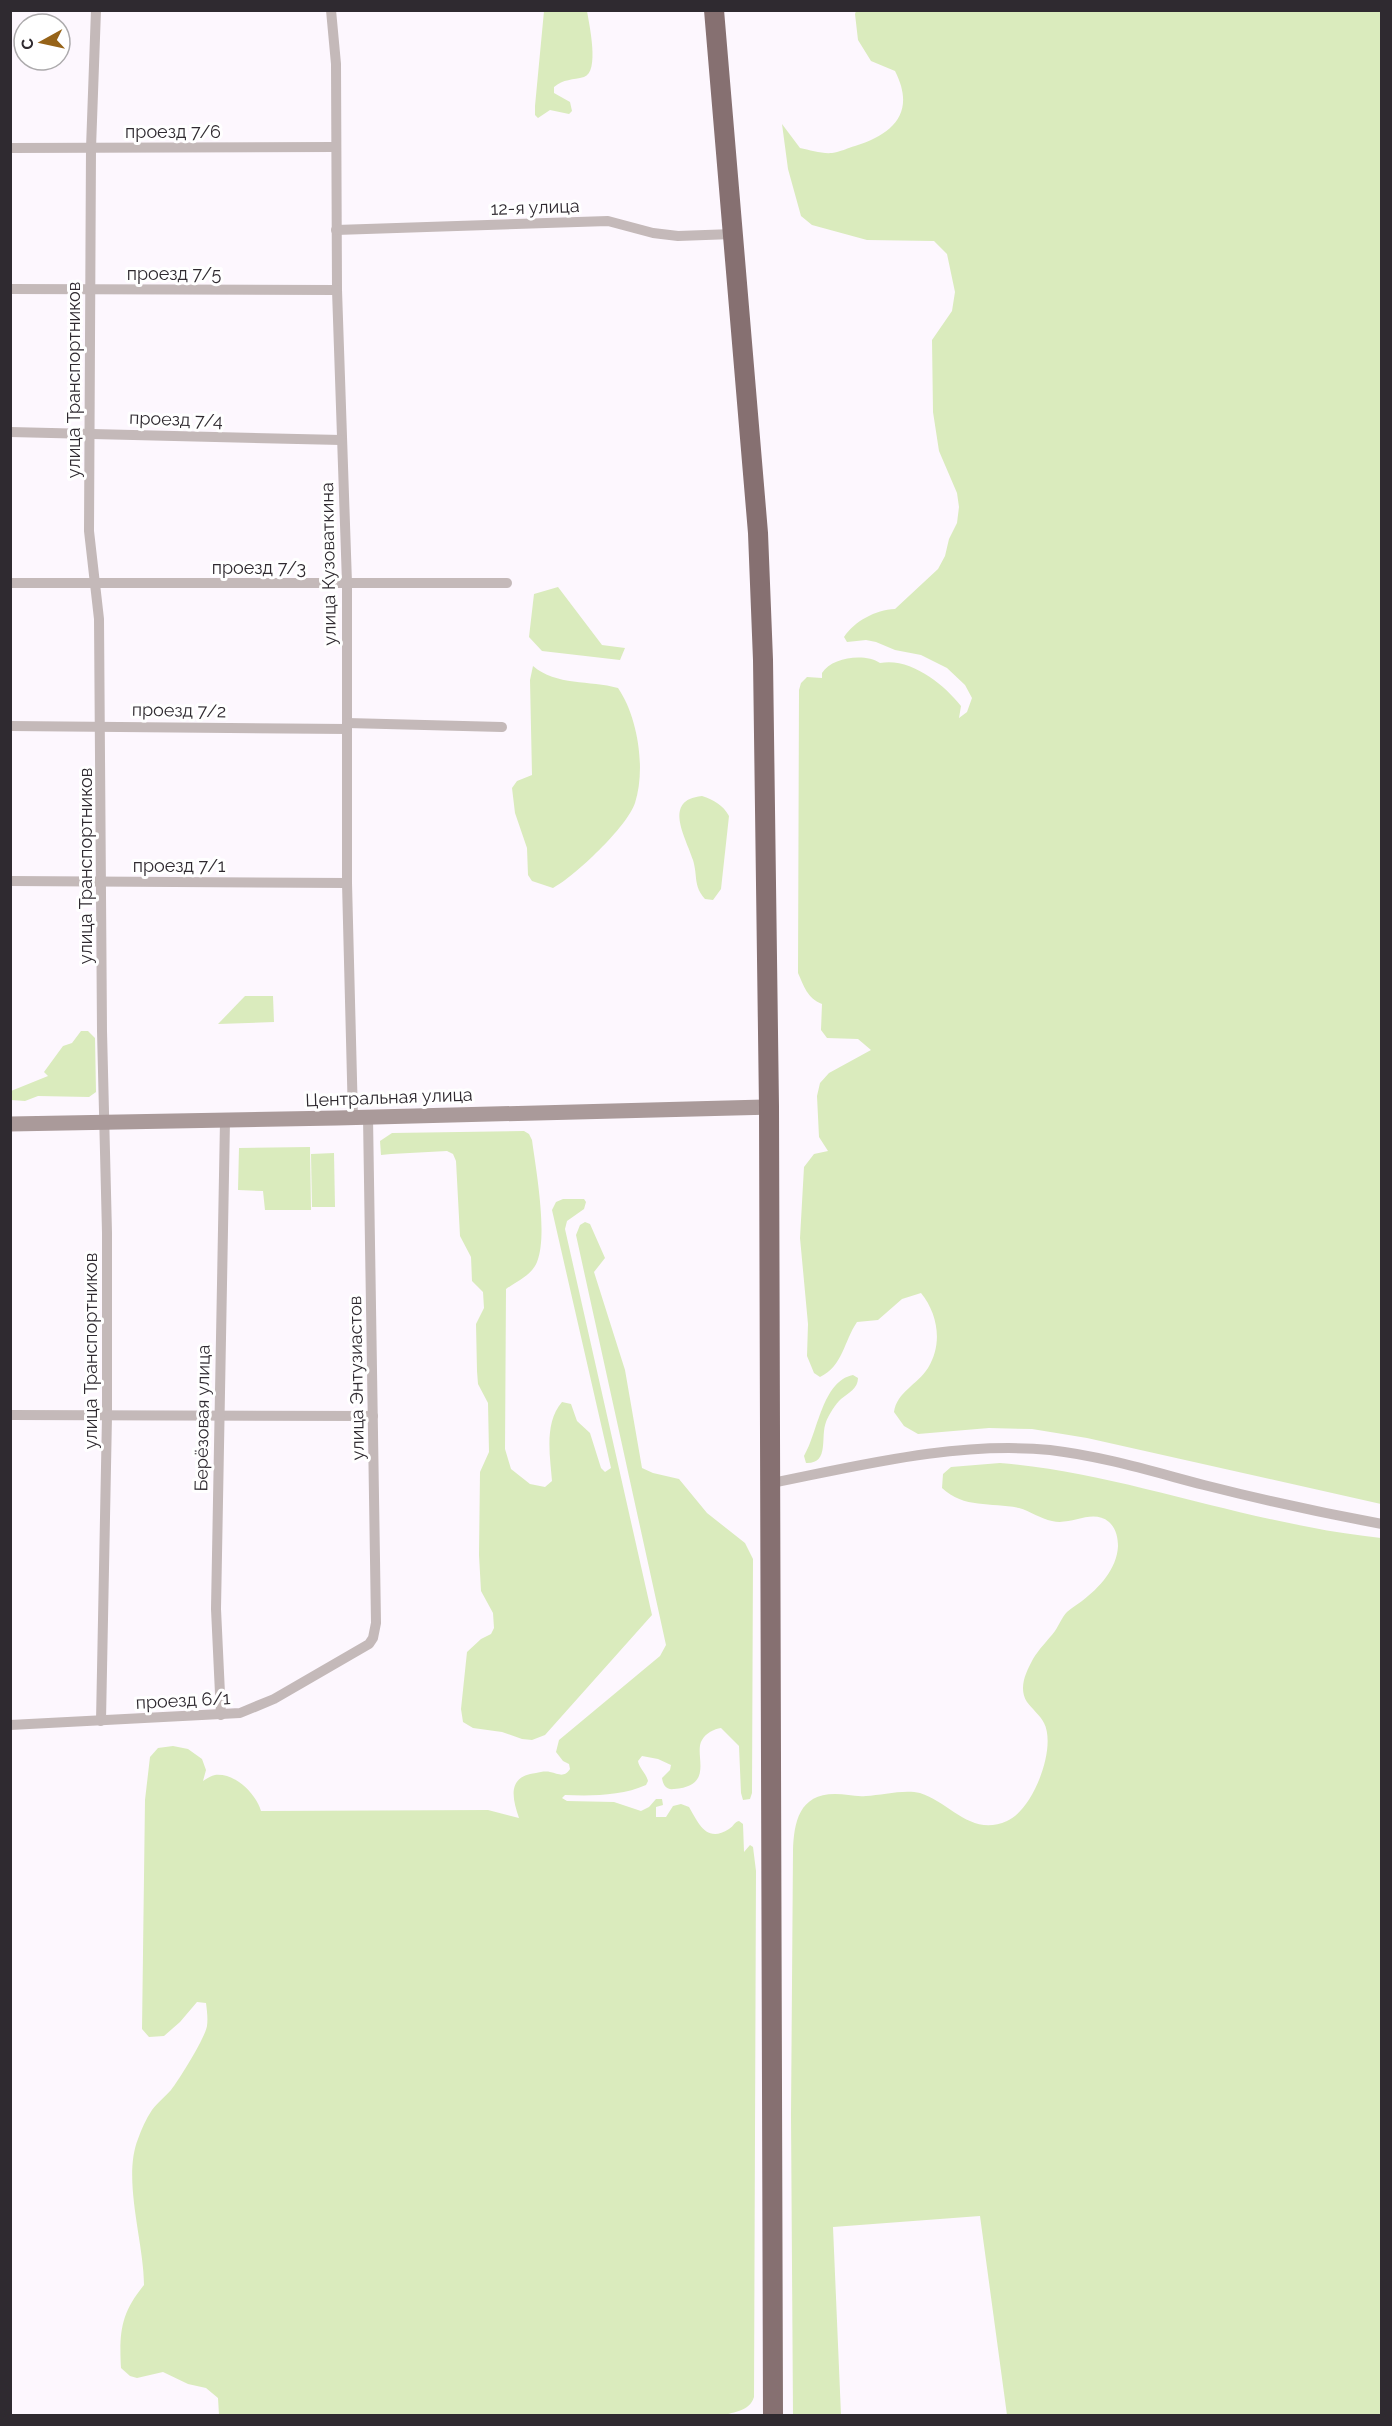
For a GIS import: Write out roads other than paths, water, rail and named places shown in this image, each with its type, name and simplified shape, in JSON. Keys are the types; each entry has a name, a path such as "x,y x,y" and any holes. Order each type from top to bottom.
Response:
{"highway":[{"path":"714,10 761,592 770,1107 773,2415"}],"street":[{"name":"улица Транспортников","path":"96,10 91,148 89,433 90,531 96,583 102,726 101,882 107,1416 101,1721"},
{"name":"улица Кузоваткина","path":"331,10 336,64 337,290 347,583 347,883 361,1118"},
{"name":"проезд 7/6","path":"10,148 335,147"},
{"name":"12-я улица","path":"336,230 608,221 653,233 678,236 733,234"},
{"name":"проезд 7/5","path":"10,289 337,290"},
{"name":"проезд 7/4","path":"10,432 341,440"},
{"name":"проезд 7/3","path":"10,583 507,584"},
{"name":"проезд 7/2","path":"10,726 502,727"},
{"name":"проезд 7/1","path":"10,881 347,883"},
{"name":"Центральная улица","path":"10,1124 361,1118 770,1107"},
{"name":"улица Энтузиастов","path":"361,1118 373,1416 376,1623 373,1638"},
{"name":"Берёзовая улица","path":"221,1715 216,1609 225,1121"},
{"path":"10,1415 373,1416"},
{"path":"772,1484 858,1466 961,1451 1005,1448 1050,1450 1104,1459 1254,1498 1382,1524"},
{"name":"проезд 6/1","path":"10,1725 240,1713 268,1702 369,1644 373,1638"}]}
